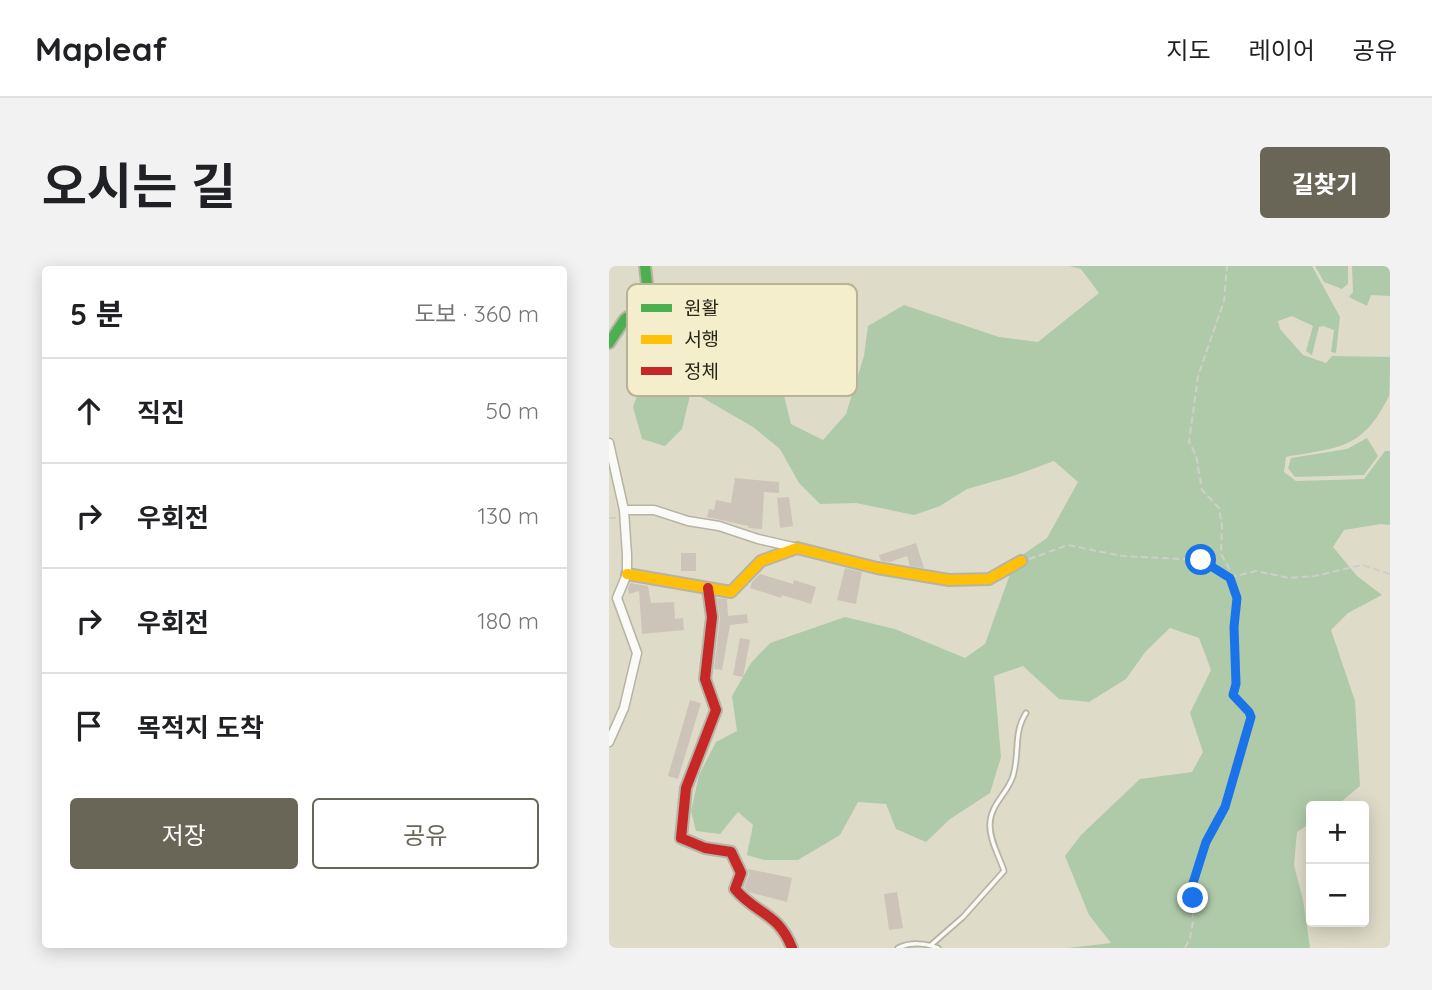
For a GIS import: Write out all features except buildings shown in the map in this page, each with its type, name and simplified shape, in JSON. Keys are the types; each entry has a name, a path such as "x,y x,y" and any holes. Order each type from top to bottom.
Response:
{"street":[{"path":"645,266 647,284"},
{"path":"609,343 613,332 627,318"},
{"path":"609,443 624,510 627,574 617,598 637,653 624,708 609,742"},
{"path":"624,510 654,510 688,522 719,526 877,568 949,580 989,579 1021,561"},
{"path":"627,574 731,592 761,561 797,548"},
{"path":"708,588 712,617 705,679 716,710 686,785 680,813 681,838 705,848 730,852 741,873 735,889 741,899 770,915 785,928 792,948"}],"lane":[{"path":"932,945 963,917 1004,871 989,826 992,811 1012,780 1017,762 1018,725 1026,713"},
{"path":"898,948 906,944 932,945 938,948"}],"path":[{"path":"1185,948 1193,922 1193,883 1206,842 1225,807 1251,717 1233,695 1236,684 1234,611 1237,602 1229,568 1221,554 1219,508 1202,490 1196,454 1189,442 1198,376 1224,301 1227,266"},
{"path":"1021,561 1068,545 1122,556 1201,560 1230,578 1256,571 1289,578 1315,576 1361,565 1390,574"}],"green space":[{"path":"1069,266 1312,266 1340,317 1336,353 1331,352 1334,330 1319,327 1312,355 1306,351 1313,326 1292,316 1278,321 1280,329 1303,355 1326,363 1332,356 1390,357 1389,396 1369,427 1348,443 1335,448 1286,457 1284,472 1296,481 1364,479 1385,451 1390,451 1390,525 1344,530 1333,547 1357,576 1382,595 1348,613 1331,630 1355,701 1360,786 1342,801 1306,801 1306,826 1297,832 1294,865 1303,900 1310,948 1068,948 1111,943 1089,915 1065,856 1081,835 1140,779 1192,772 1203,752 1190,713 1211,670 1199,638 1170,628 1146,651 1126,679 1089,702 1059,699 1023,666 994,676 1001,757 990,793 950,819 926,842 896,829 886,804 858,802 840,835 798,860 764,860 747,855 753,825 738,812 720,834 696,831 691,811 699,775 716,742 737,731 732,696 751,663 770,643 845,617 895,629 965,658 985,644 1015,560 1047,538 1078,482 1054,461 967,489 940,506 914,515 856,503 820,504 799,483 780,449 753,427 700,396 784,396 791,424 823,440 846,414 852,396 857,396 857,379 864,356 868,326 904,305 999,337 1038,342 1099,293 1081,269"},
{"path":"1315,266 1348,266 1348,284 1342,289 1324,282"},
{"path":"1352,266 1390,266 1390,296 1371,295 1367,306 1349,297 1353,292"},
{"path":"637,396 690,396 682,429 665,446 642,439 633,407"},
{"path":"1367,438 1378,456 1364,475 1295,477 1288,468 1291,458 1347,449"}],"traffic: fast":[{"path":"645,266 647,284"},
{"path":"609,343 627,318"}],"traffic: slow":[{"path":"627,574 731,592 761,561 797,548 877,568 949,580 989,579 1021,561"}],"traffic: jam":[{"path":"708,588 712,617 705,679 716,710 686,788 681,838 705,848 731,852 741,873 735,889 774,920 792,948"}],"route":[{"path":"1193,898 1193,883 1206,842 1231,791 1251,717 1233,695 1236,684 1235,592 1230,578 1201,560"}]}
